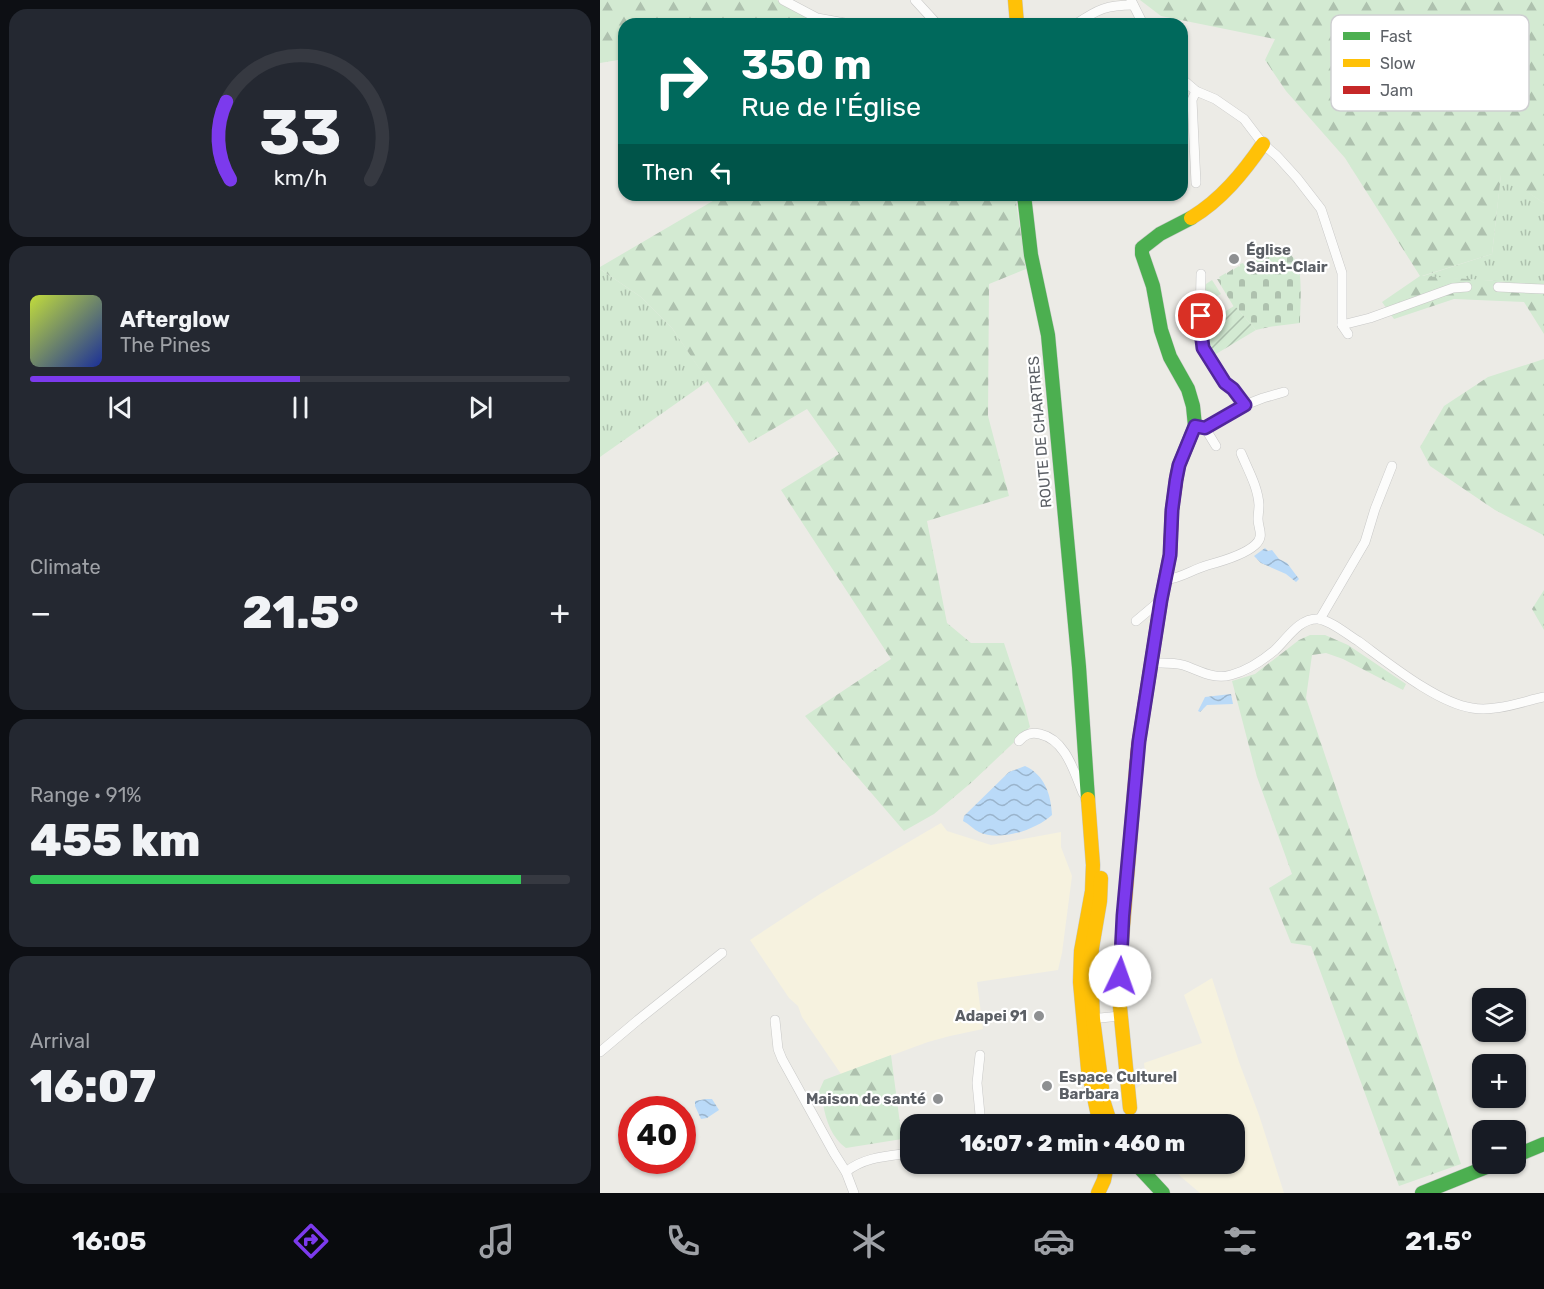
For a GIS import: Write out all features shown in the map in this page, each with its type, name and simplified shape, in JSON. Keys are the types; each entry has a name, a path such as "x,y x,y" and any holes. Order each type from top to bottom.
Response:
{"main road":[{"path":"1015,0 1016,18"},
{"path":"1022,0 1023,18"},
{"path":"1130,1108 1119,997 1139,741 1170,555 1172,510 1179,465 1200,427 1188,389 1170,357 1161,330 1154,286 1142,254 1142,248 1152,239 1208,207 1244,172 1263,144"},
{"name":"ROUTE DE CHARTRES","path":"1025,201 1031,255 1048,335 1091,796 1101,873 1100,901 1092,948 1088,1019 1088,1069 1098,1114"},
{"name":"ROUTE DE CHARTRES","path":"1088,1019 1108,1114"},
{"path":"1526,1151 1544,1144"},
{"path":"1422,1193 1472,1173"},
{"path":"1098,1193 1105,1174"},
{"path":"1145,1174 1163,1193"}],"street":[{"path":"783,0 817,18"},
{"path":"915,0 932,18"},
{"path":"1085,18 1113,5 1132,2 1140,18"},
{"path":"1188,86 1215,99 1244,119 1263,144 1297,178 1321,209 1342,273 1342,325 1348,334"},
{"path":"1196,91 1192,100 1196,183"},
{"path":"1201,274 1200,323 1203,348 1225,383 1233,389 1245,405"},
{"path":"1498,286 1544,289"},
{"path":"1342,325 1370,318 1453,288 1467,287"},
{"path":"1216,446 1200,427 1245,405 1284,392"},
{"path":"1165,579 1177,579 1196,568 1236,556 1256,545 1262,531 1257,522 1259,507 1257,492 1241,453"},
{"path":"1320,619 1365,542 1392,466"},
{"path":"1136,621 1161,600"},
{"path":"1151,663 1181,664 1212,676 1230,676 1262,660 1307,621 1320,619 1426,688 1459,704 1484,709 1544,697"},
{"path":"1018,741 1032,733 1042,734 1059,744 1068,758 1083,793 1091,796"},
{"path":"600,1052 722,953"},
{"path":"1088,1019 1120,1016"},
{"path":"775,1020 778,1049 782,1059 846,1173 854,1193"},
{"path":"980,1055 977,1083 980,1114"},
{"path":"846,1173 851,1168 869,1160 900,1155"}],"shaded area":[{"path":"941,823 947,831 991,845 1061,832 1061,847 1072,876 1058,970 977,982 983,1029 928,1042 841,1074 802,1017 798,1006 789,998 750,940 820,894"},
{"path":"1212,978 1284,1193 1200,1193 1178,1174 1245,1174 1245,1114 1137,1114 1133,1091 1146,1081 1144,1063 1202,1043 1184,995"}],"green space":[{"path":"600,0 777,0 810,18 618,18 618,60 600,63"},
{"path":"1140,0 1544,0 1544,203 1501,175 1492,254 1422,276 1499,281 1544,288 1544,334 1524,302 1454,299 1394,319 1382,302 1420,276 1345,158 1286,91 1265,60 1275,39 1188,21 1188,18 1161,16"},
{"path":"1501,174 1544,203 1544,288 1499,281 1420,277 1492,254"},
{"path":"713,201 1016,201 1026,269 989,284 988,416 1009,496 927,521 947,623 971,643 1004,643 1030,727 972,782 934,814 904,831 805,716 891,659 781,490 839,454 807,409 749,443 672,328 641,297 600,267"},
{"path":"1284,248 1296,261 1299,269 1300,323 1256,330 1234,307 1217,279 1226,273 1227,275 1233,269 1234,271 1240,267 1240,264 1254,262 1271,255 1271,252"},
{"path":"600,269 641,297 672,328 708,381 600,457"},
{"path":"1212,280 1221,294 1205,303 1202,299 1203,286"},
{"path":"1234,306 1256,330 1211,357 1205,340 1205,324"},
{"path":"1544,359 1544,537 1495,510 1430,466 1420,447 1444,406 1488,377"},
{"path":"1544,590 1544,630 1532,609"},
{"path":"1310,635 1325,635 1348,645 1406,684 1403,690 1343,659 1326,653 1312,655 1306,698 1461,1164 1399,1186 1311,946 1291,943 1269,888 1292,874 1257,777 1232,681 1255,674 1299,640"},
{"path":"891,1055 900,1139 846,1148 833,1134 823,1104 816,1098 824,1080"}],"water":[{"path":"1265,548 1268,551 1272,550 1279,559 1287,563 1299,579 1296,582 1286,574 1261,563 1254,556"},
{"path":"1231,694 1233,704 1207,705 1200,712 1198,711 1205,697"},
{"path":"1025,766 1038,775 1046,786 1052,815 1027,830 997,836 979,832 963,821 964,816 1009,772"},
{"path":"712,1099 719,1110 701,1119 696,1108 696,1101"}],"traffic: fast":[{"path":"1025,201 1031,255 1048,335 1079,667 1088,799"},
{"path":"1177,474 1195,426 1193,406 1188,389 1170,357 1161,330 1153,286 1142,248 1160,234 1191,218"},
{"path":"1526,1151 1544,1144"},
{"path":"1422,1193 1472,1173"},
{"path":"1145,1174 1163,1193"}],"traffic: slow":[{"path":"1015,0 1016,18"},
{"path":"1191,218 1231,185 1263,144"},
{"path":"1130,1108 1119,997 1136,770"},
{"path":"1088,799 1093,865 1092,891 1081,951 1080,982 1088,1069 1098,1114"},
{"path":"1101,878 1091,970 1093,1019 1104,1103 1108,1114"},
{"path":"1098,1193 1105,1174"}],"traffic: jam":[{"path":"1136,770 1161,600 1170,555 1172,510 1177,474"}],"place":[{"name":"Église Saint-Clair","path":"1234,259"},
{"name":"Adapei 91","path":"1039,1016"},
{"name":"Espace Culturel Barbara","path":"1047,1086"},
{"name":"Maison de santé","path":"938,1099"}],"route":[{"path":"1120,976 1123,916 1139,741 1170,555 1172,510 1179,465 1195,426 1205,428 1245,405 1216,371 1203,348 1201,316"}]}
